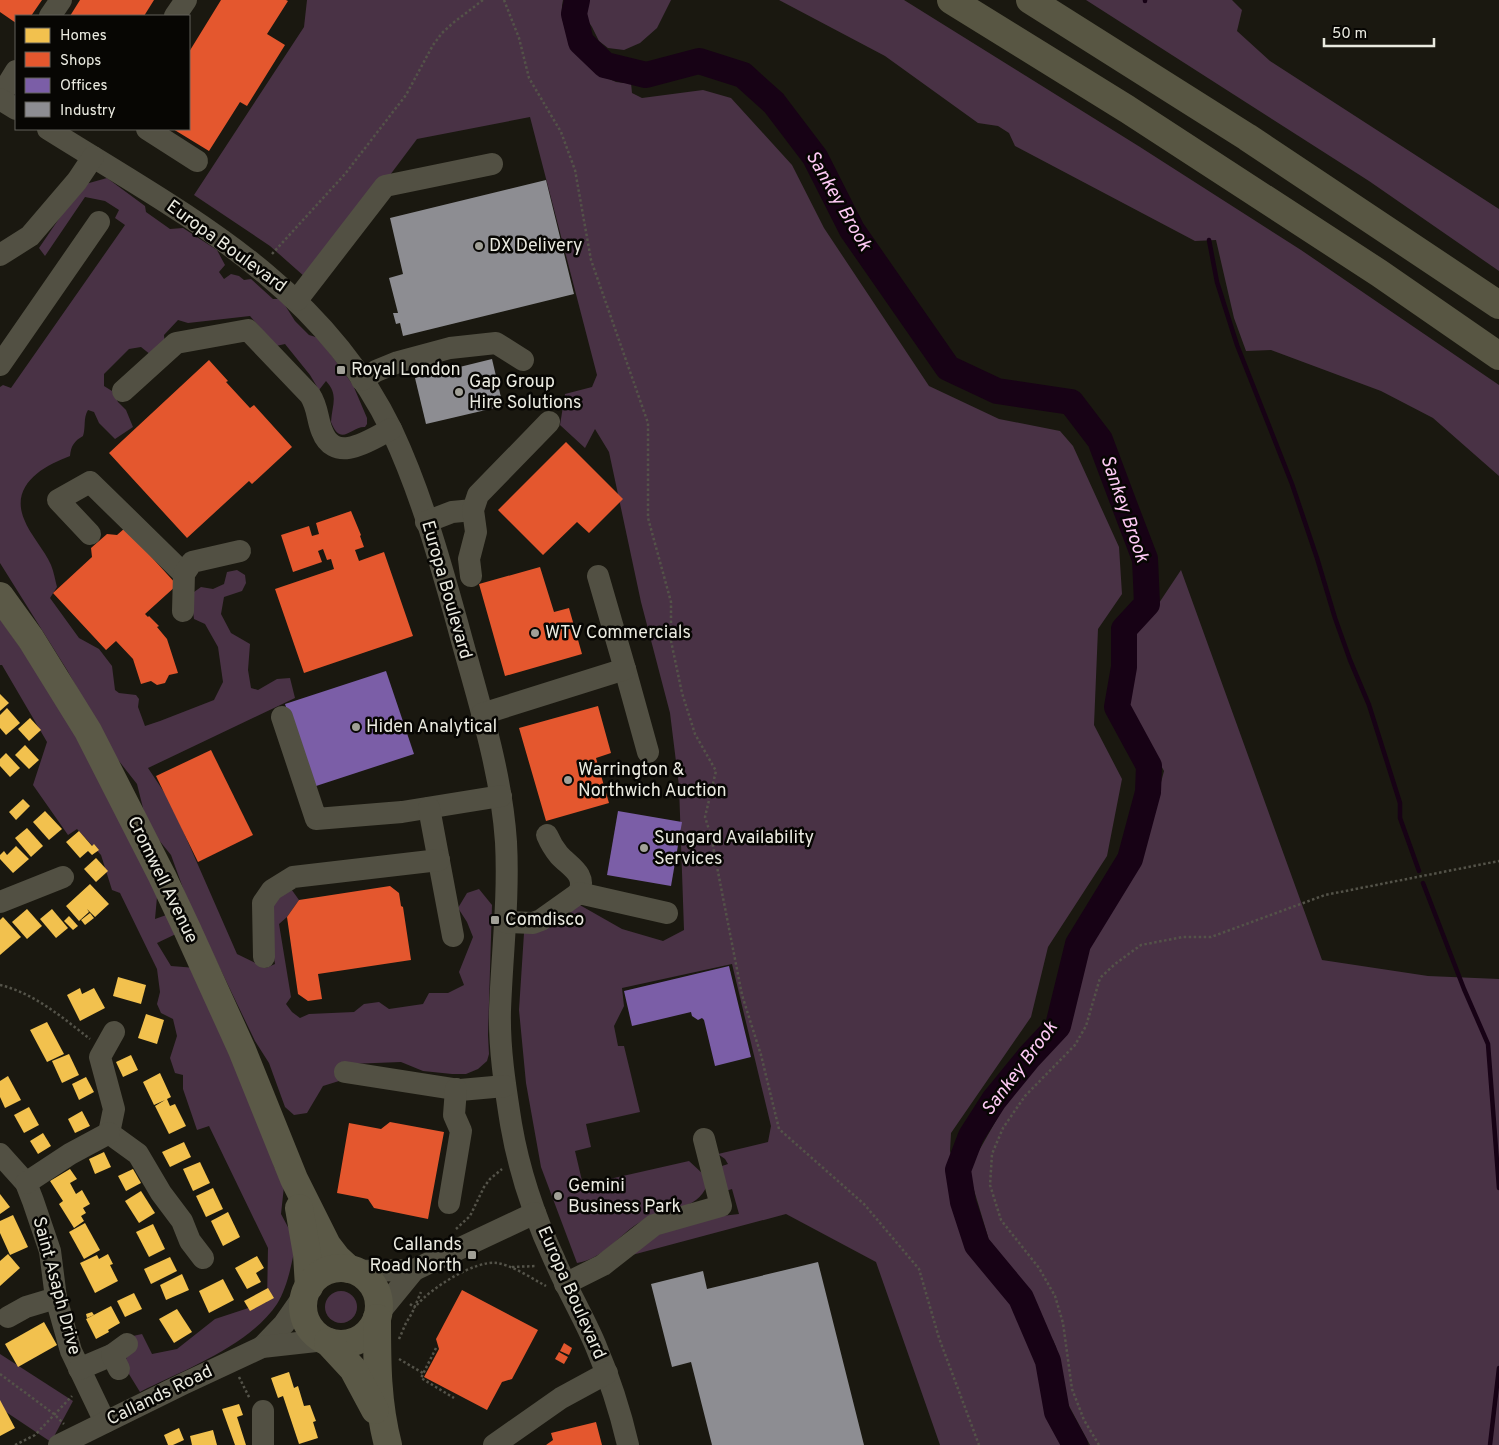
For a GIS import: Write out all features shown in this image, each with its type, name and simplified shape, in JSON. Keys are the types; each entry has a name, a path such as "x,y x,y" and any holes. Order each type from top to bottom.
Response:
{"highway":[{"path":"951,0 1128,109 1379,273 1499,356"},
{"path":"1030,0 1247,137 1499,305"}],"main road":[{"name":"Cromwell Avenue","path":"0,596 32,639 88,731 162,876 242,1050 294,1179 326,1245 351,1270"},
{"name":"Cromwell Avenue","path":"294,1179 307,1254 308,1289"},
{"path":"338,1269 351,1270 363,1276 371,1283 378,1298 377,1387 385,1435 362,1382 353,1369 326,1341 315,1334 308,1325 304,1308 308,1289 316,1278 326,1272 338,1269"},
{"path":"326,1341 340,1344 352,1343 372,1329 378,1316"}],"street":[{"path":"51,15 61,0"},
{"path":"176,15 186,0"},
{"path":"15,73 0,98 15,108"},
{"name":"Europa Boulevard","path":"50,130 232,246 297,300 319,323 362,380 391,429 411,475 452,606 492,751 501,796 506,843 505,922 500,1013 505,1086 519,1161 556,1285 590,1334 607,1373 628,1445"},
{"path":"149,130 197,161"},
{"path":"0,254 30,236 77,180 93,157"},
{"path":"297,300 385,186 492,164"},
{"path":"0,365 99,222"},
{"path":"123,391 176,343 248,330 310,395 314,401 320,425 326,439 338,448 356,446 391,429"},
{"path":"362,380 376,371 398,362 450,348 496,343 523,360"},
{"path":"471,576 469,559 476,532 473,510 474,502 482,489 549,422"},
{"path":"90,534 58,500 90,482 184,574"},
{"path":"426,522 452,512 473,510"},
{"path":"183,611 184,574 192,562 240,551"},
{"path":"598,576 648,752"},
{"path":"482,714 625,669"},
{"path":"282,717 316,819 402,812 501,796"},
{"path":"430,808 453,936"},
{"path":"505,922 533,923 541,920 579,893 582,887 578,872 560,856 552,846 547,835"},
{"path":"264,957 263,903 272,890 293,877 439,860"},
{"path":"0,902 63,876"},
{"path":"579,893 667,914"},
{"path":"26,1183 70,1154 109,1133 114,1109 100,1057 110,1041"},
{"path":"345,1072 456,1089 505,1086"},
{"path":"449,1203 461,1131 454,1116 456,1089"},
{"path":"109,1133 138,1154 161,1193 182,1221 190,1241 203,1258"},
{"path":"556,1285 602,1265 654,1225 722,1206 704,1139"},
{"name":"Saint Asaph Drive","path":"0,1154 26,1183 45,1234 53,1266 56,1298 71,1351 105,1422"},
{"name":"Europa Boulevard","path":"351,1270 414,1270 535,1213"},
{"name":"Europa Boulevard","path":"378,1316 414,1270"},
{"name":"Callands Road","path":"262,1347 284,1324 308,1289"},
{"path":"18,1306 56,1298"},
{"name":"Callands Road","path":"64,1437 105,1422 262,1347 326,1341"},
{"path":"79,1369 120,1356"},
{"name":"Europa Boulevard","path":"494,1445 561,1398 607,1373"},
{"path":"263,1411 263,1445"}],"path":[{"path":"272,254 345,174 406,95 433,45 442,33 482,0"},
{"path":"504,0 519,38 529,78 561,132 575,170 591,260 648,423 648,518 671,602 671,641 682,693 696,734 716,771 704,817 710,836 742,995 760,1055 778,1129 864,1204 919,1269 939,1338 979,1445"},
{"path":"1099,1445 1084,1420 1072,1389 1063,1323 1055,1296 1039,1268 1001,1220 990,1185 992,1154 1003,1128 1025,1096 1075,1045 1086,1026 1100,978 1115,964 1141,945 1183,938 1211,937 1325,895 1499,861"},
{"path":"0,985 17,989 58,1015 110,1041"},
{"path":"455,1229 473,1212 479,1195 490,1179 503,1168 519,1161"},
{"path":"415,1308 428,1294 440,1285 473,1268 489,1263 510,1267 556,1285"},
{"path":"510,1267 538,1266"},
{"path":"436,1348 421,1378 454,1398"},
{"path":"395,1359 423,1373"},
{"path":"0,1374 54,1414 64,1437"},
{"path":"239,1376 253,1406 263,1411"},
{"path":"15,1445 35,1435 72,1395"}],"shaded area":[{"path":"307,0 563,0 564,25 569,37 584,60 605,77 616,82 631,83 632,93 642,98 703,90 731,98 792,165 824,228 929,386 999,419 1060,431 1073,446 1119,547 1122,594 1098,629 1094,725 1122,779 1107,856 1048,947 1031,1017 951,1133 950,1151 960,1202 989,1265 1014,1306 1038,1307 1032,1293 989,1240 968,1170 1010,1096 1066,1031 1089,943 1140,862 1164,771 1129,705 1136,630 1157,606 1181,570 1322,960 1428,976 1499,979 1499,1445 1090,1445 1068,1404 1053,1340 1038,1355 1041,1371 1056,1371 1065,1409 1088,1445 940,1445 876,1262 786,1214 632,1255 659,1233 696,1219 739,1214 732,1189 722,1192 719,1167 728,1164 718,1154 768,1142 771,1126 732,964 622,988 624,1006 614,1026 618,1046 624,1046 640,1112 586,1124 591,1147 575,1151 583,1185 689,1161 702,1173 707,1185 702,1194 688,1205 642,1221 595,1257 577,1263 541,1167 526,1083 519,1010 524,933 578,904 622,929 663,941 684,930 679,786 670,713 641,602 609,452 595,429 585,448 560,425 565,394 592,387 597,375 530,117 417,139 381,187 305,277 270,246 194,195 304,27"},
{"path":"584,0 671,0 657,28 640,43 624,50 608,48 599,41 581,10"},
{"path":"779,0 904,0 1301,250 1499,385 1499,476 1433,418 1381,391 1271,350 1246,351 1234,318 1216,240 1195,241 1015,146 1009,133 998,126 978,123 885,56"},
{"path":"1086,0 1232,0 1242,10 1237,31 1270,61 1499,209 1499,271 1369,181"},
{"path":"107,178 145,206 146,212 170,229 183,228 217,250 225,265 219,272 224,279 231,274 239,276 244,280 251,279 273,299 281,299 295,321 309,335 319,338 353,385 367,418 367,424 365,427 347,434 339,434 331,422 334,396 330,386 326,381 319,390 310,375 285,344 276,346 250,316 188,323 178,320 164,335 165,346 151,355 141,347 129,349 104,374 104,386 112,391 118,402 126,410 133,427 115,439 99,423 94,412 88,410 83,436 74,444 70,456 40,471 25,487 21,496 24,519 45,553 54,573 57,587 50,598 79,638 99,649 112,666 115,690 119,693 136,695 139,699 138,707 145,726 214,700 223,682 218,647 205,624 194,619 192,605 194,592 201,587 213,589 224,584 227,572 237,570 245,575 246,583 242,591 224,597 221,614 231,633 250,644 248,670 251,688 258,690 277,679 290,678 295,698 148,768 170,801 237,954 266,968 275,964 269,926 271,907 289,886 299,900 287,917 279,924 291,997 286,1004 300,1018 309,1014 354,1012 364,1004 379,1002 389,1009 423,1004 429,993 448,993 464,985 459,972 473,937 467,922 458,908 467,893 479,889 492,905 489,1054 487,1061 478,1069 466,1074 423,1071 401,1062 349,1064 339,1081 323,1086 307,1113 294,1115 285,1107 269,1063 255,1041 188,902 171,855 158,839 144,812 137,784 115,756 67,670 0,563 0,387 3,385 11,388 125,225 115,218 119,210 105,201 85,197 45,256 39,248 82,185"},
{"path":"0,619 57,699 158,886 155,919 172,913 178,933 157,943 171,966 196,968 272,1139 274,1167 285,1177 281,1214 296,1242 287,1282 277,1304 265,1319 233,1344 195,1366 140,1392 124,1366 133,1336 142,1334 152,1354 177,1349 215,1319 267,1302 268,1248 209,1126 197,1130 183,1089 183,1075 175,1073 170,1058 177,1036 173,1019 161,1013 157,1004 160,992 157,969 120,893 112,890 101,855 77,829 68,835 33,785 47,742 2,665 0,665"},
{"path":"341,1291 347,1292 352,1296 356,1301 356,1313 352,1318 347,1322 341,1323 335,1322 330,1318 326,1313 325,1307 326,1301 330,1296 335,1292"},
{"path":"0,1354 73,1401 51,1442 0,1408"}],"building: Homes":[{"path":"0,694 9,703 0,711"},
{"path":"7,708 20,723 6,735 0,728 0,715"},
{"path":"30,718 41,730 29,741 18,729"},
{"path":"25,745 39,760 29,769 15,755"},
{"path":"6,753 20,768 10,777 0,766 0,759"},
{"path":"23,799 30,806 16,820 9,812"},
{"path":"45,811 62,829 49,840 33,822"},
{"path":"27,828 43,846 31,857 15,838"},
{"path":"79,831 92,846 94,844 99,850 92,855 88,851 80,858 66,842"},
{"path":"16,846 29,859 13,873 0,859 0,855 4,851 7,855"},
{"path":"96,858 108,871 96,882 84,869"},
{"path":"90,884 109,904 95,917 87,909 89,912 79,921 66,906"},
{"path":"27,909 42,926 27,939 12,922"},
{"path":"52,909 68,928 56,938 40,919"},
{"path":"90,913 94,918 85,925 81,920"},
{"path":"69,916 78,926 73,930 64,921"},
{"path":"3,917 21,937 0,955 0,920"},
{"path":"118,977 146,985 141,1004 113,996"},
{"path":"80,988 82,994 94,988 105,1008 80,1021 67,995"},
{"path":"146,1014 164,1020 157,1044 138,1038"},
{"path":"47,1022 64,1054 47,1062 30,1030"},
{"path":"69,1054 79,1075 62,1083 52,1061"},
{"path":"131,1055 138,1070 123,1077 116,1062"},
{"path":"160,1073 171,1097 167,1099 170,1106 175,1104 186,1126 169,1134 155,1106 165,1100 154,1105 143,1082"},
{"path":"8,1076 21,1100 5,1108 0,1097 0,1081"},
{"path":"86,1077 94,1092 79,1100 72,1084"},
{"path":"29,1107 39,1125 24,1133 14,1115"},
{"path":"82,1111 90,1126 75,1133 68,1119"},
{"path":"43,1133 51,1146 38,1154 30,1141"},
{"path":"184,1142 191,1157 170,1167 162,1152"},
{"path":"104,1152 111,1167 95,1174 89,1159"},
{"path":"200,1162 210,1183 193,1191 183,1169"},
{"path":"70,1169 77,1179 70,1183 76,1194 82,1190 90,1204 83,1208 86,1213 81,1216 84,1221 74,1228 59,1204 63,1201 50,1181"},
{"path":"133,1169 141,1183 126,1191 118,1176"},
{"path":"213,1188 223,1209 206,1217 196,1196"},
{"path":"141,1191 155,1213 139,1223 125,1201"},
{"path":"0,1194 10,1207 0,1214"},
{"path":"228,1212 240,1237 223,1246 211,1221"},
{"path":"13,1215 28,1247 10,1255 0,1233 0,1221"},
{"path":"85,1223 100,1250 84,1259 69,1232"},
{"path":"153,1224 165,1249 149,1257 136,1232"},
{"path":"8,1254 20,1268 0,1286 0,1261"},
{"path":"108,1254 113,1264 110,1265 118,1281 95,1293 80,1263 97,1255 99,1259"},
{"path":"257,1256 264,1268 256,1273 261,1282 247,1289 235,1268"},
{"path":"170,1257 177,1271 151,1284 144,1269"},
{"path":"182,1274 189,1290 166,1300 160,1285"},
{"path":"223,1279 234,1300 209,1313 199,1291"},
{"path":"268,1288 274,1298 250,1311 244,1301"},
{"path":"134,1293 142,1309 125,1317 117,1301"},
{"path":"111,1306 120,1323 96,1339 86,1319"},
{"path":"177,1309 192,1332 174,1343 159,1319"},
{"path":"92,1312 94,1315 87,1318 86,1314"},
{"path":"44,1322 57,1345 18,1367 5,1344"},
{"path":"289,1372 294,1388 298,1386 304,1406 310,1405 316,1421 313,1422 318,1438 299,1444 283,1396 278,1398 271,1378"},
{"path":"0,1400 15,1428 0,1436"},
{"path":"239,1404 243,1415 237,1417 246,1445 235,1445 222,1409"},
{"path":"179,1428 184,1440 168,1445 164,1435"},
{"path":"213,1430 217,1445 192,1445 190,1436"}],"building: Shops":[{"path":"0,0 42,0 32,15 15,15 15,22 0,12"},
{"path":"80,0 154,0 145,15 71,15"},
{"path":"221,0 288,1 267,34 285,45 247,106 240,102 209,151 175,130 190,130 190,50"},
{"path":"209,360 250,408 254,405 292,447 252,484 249,481 187,538 109,453"},
{"path":"566,442 623,499 589,533 577,522 543,555 498,510"},
{"path":"351,511 364,547 355,550 359,561 384,552 413,636 304,673 275,589 334,569 331,559 327,560 323,549 318,551 322,562 293,572 281,535 309,526 312,536 319,534 316,523"},
{"path":"125,528 177,585 145,614 159,626 157,627 167,639 178,673 169,675 165,683 157,685 151,681 141,684 133,659 116,641 106,650 53,593 92,557 91,548 107,534 117,535"},
{"name":"WTV Commercials","path":"540,567 554,612 569,608 582,654 505,676 479,584"},
{"name":"Warrington & Northwich Auction","path":"598,706 611,753 596,758 609,803 546,821 519,728"},
{"path":"211,750 253,835 198,862 156,776"},
{"path":"390,886 399,893 401,906 403,907 411,960 318,974 322,999 308,1001 298,994 287,917 299,900"},
{"path":"390,1122 444,1132 428,1219 374,1208 368,1199 337,1193 349,1123 381,1129"},
{"path":"462,1290 538,1330 512,1379 502,1382 487,1410 424,1377 439,1349 436,1339"},
{"path":"564,1343 572,1348 569,1355 560,1351"},
{"path":"559,1352 568,1357 564,1364 555,1359"},
{"path":"596,1422 602,1445 546,1445 553,1440 551,1433"}],"building: Offices":[{"path":"386,671 414,754 313,787 285,704"},
{"name":"Sungard Availability Services","path":"618,811 682,822 671,886 607,875"},
{"path":"729,966 751,1057 715,1066 704,1020 702,1018 698,1020 692,1016 691,1012 632,1026 624,991"}],"building: Industry":[{"name":"DX Delivery","path":"546,180 574,294 403,336 400,323 396,324 393,313 398,313 389,278 403,274 390,218"},
{"name":"Gap Group Hire Solutions","path":"492,359 503,406 426,424 415,378"},
{"path":"818,1262 864,1445 712,1445 691,1362 672,1367 651,1284 703,1271 707,1289"}],"waterway":[{"name":"Sankey Brook","path":"577,0 574,14 581,42 605,65 646,75 699,61 743,75 774,103 815,157 852,230 948,368 997,391 1071,402 1100,440 1145,559 1147,604 1124,629 1124,667 1117,707 1149,766 1148,792 1130,859 1078,944 1058,1026 1029,1057 994,1100 971,1136 958,1170 963,1202 977,1245 1021,1298 1048,1361 1057,1412 1075,1445"},
{"path":"1209,240 1217,282 1237,345 1292,484 1335,618 1369,705 1400,803 1400,818 1419,871"},
{"path":"1423,883 1464,989 1488,1044 1499,1188"},
{"path":"1490,1445 1499,1368"}],"place":[{"name":"DX Delivery","path":"479,246"},
{"name":"Royal London","path":"341,370"},
{"name":"Gap Group Hire Solutions","path":"459,392"},
{"name":"WTV Commercials","path":"535,633"},
{"name":"Hiden Analytical","path":"356,727"},
{"name":"Warrington & Northwich Auction","path":"568,780"},
{"name":"Sungard Availability Services","path":"644,848"},
{"name":"Comdisco","path":"495,920"},
{"name":"Gemini Business Park","path":"558,1196"},
{"name":"Callands Road North","path":"472,1255"}]}
